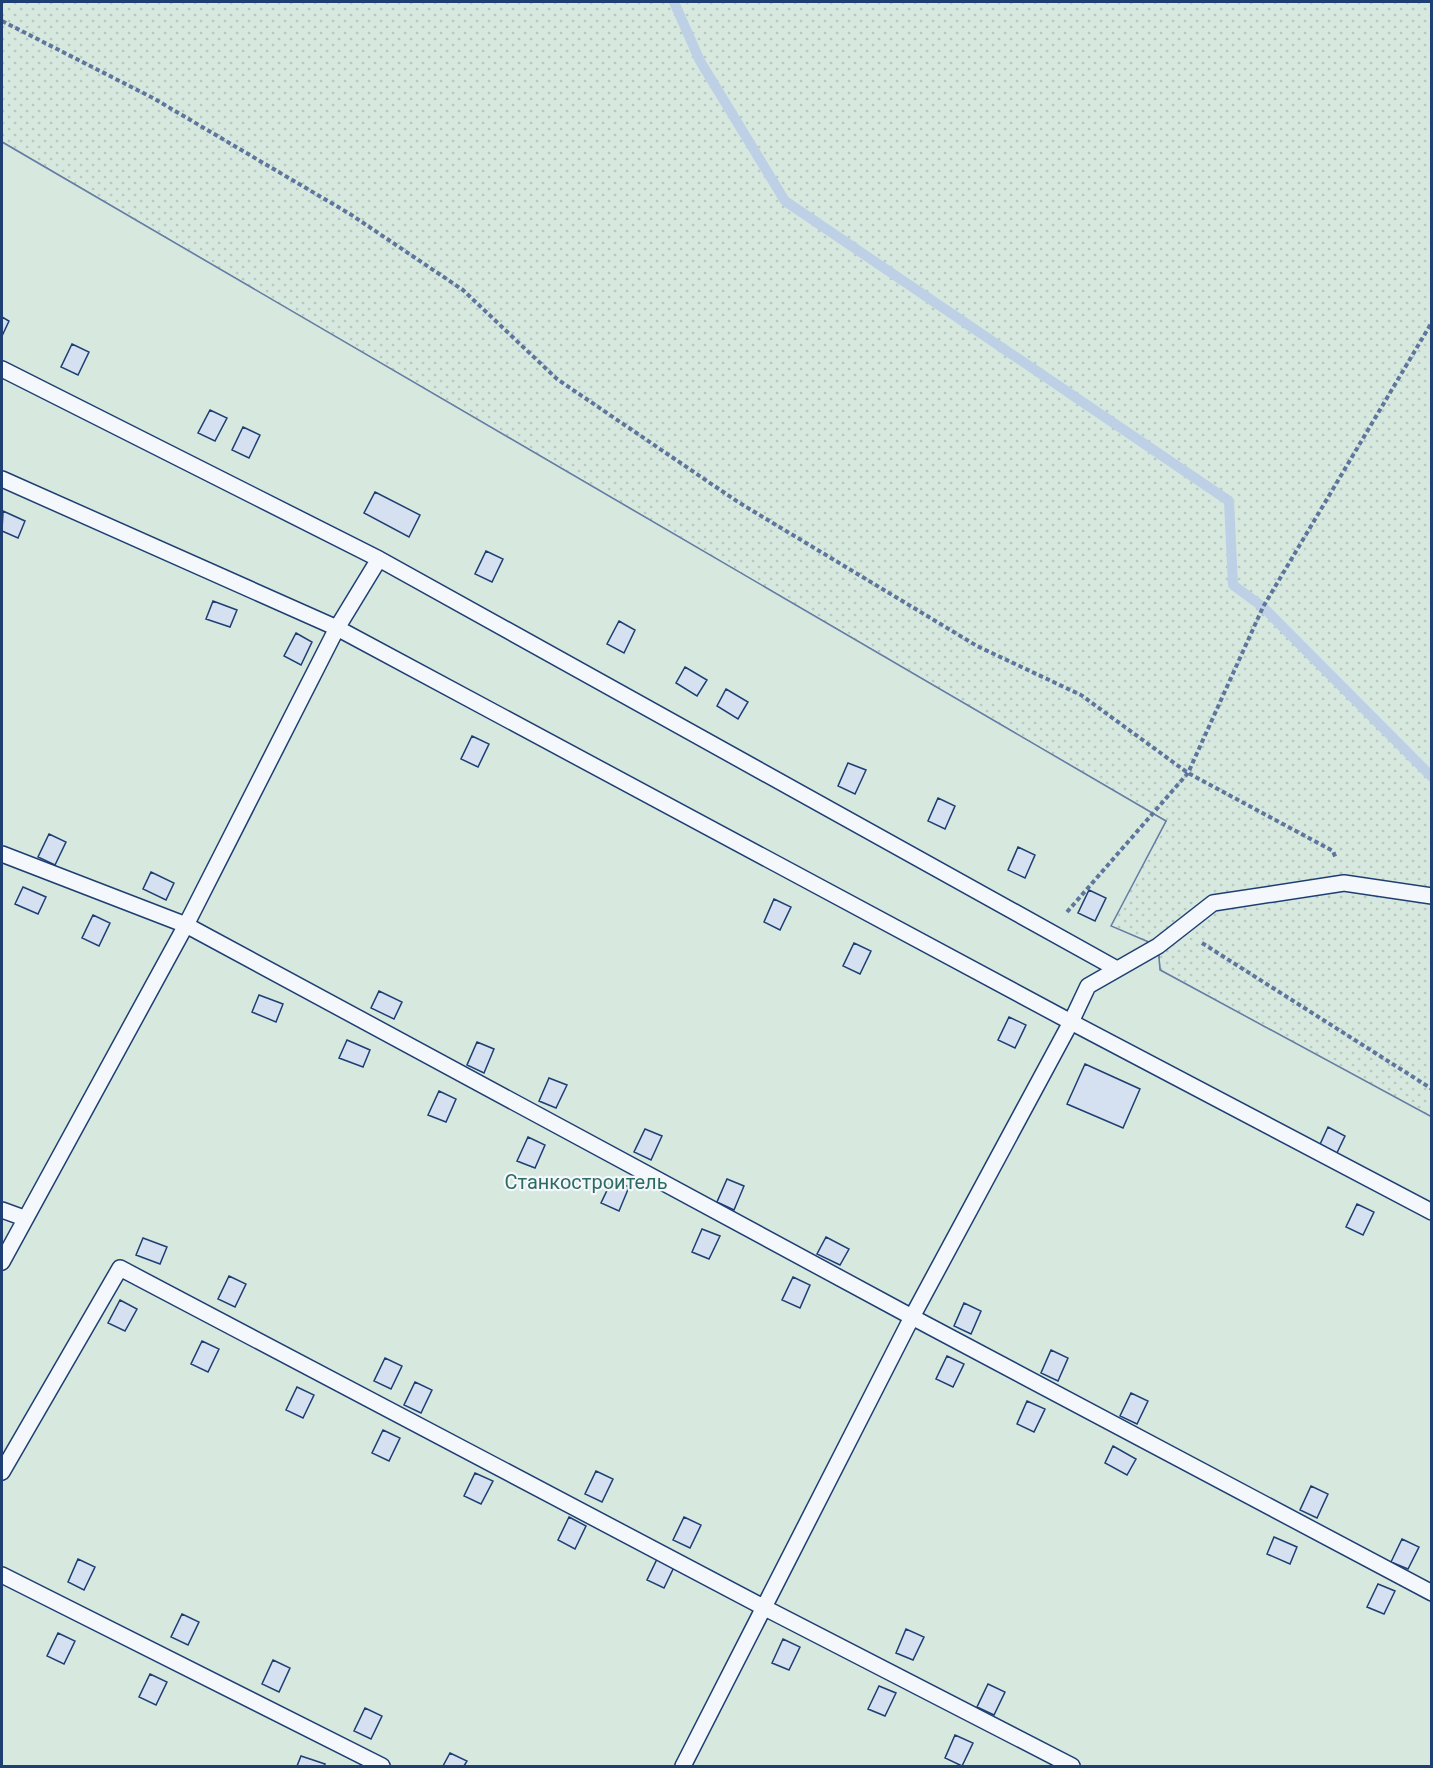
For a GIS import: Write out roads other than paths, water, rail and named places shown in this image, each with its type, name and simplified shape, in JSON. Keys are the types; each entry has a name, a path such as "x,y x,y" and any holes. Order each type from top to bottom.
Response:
{"lane":[{"path":"2,369 379,559 1117,969"},
{"path":"2,479 337,628 1071,1022 1431,1212"},
{"path":"2,1262 186,925 337,628 379,559"},
{"path":"2,854 186,925 912,1317 1431,1593"},
{"path":"684,1767 912,1317 1071,1022 1088,986 1158,946 1213,903 1344,883 1431,896"},
{"path":"2,1210 24,1218"},
{"path":"2,1472 120,1268 1072,1767"},
{"path":"2,1575 382,1767"}],"waterway":[{"path":"674,2 700,61 785,201 1229,501 1233,585 1263,607 1432,777"}],"park label":[{"name":"Станкостроитель","path":"586,1182"}]}
